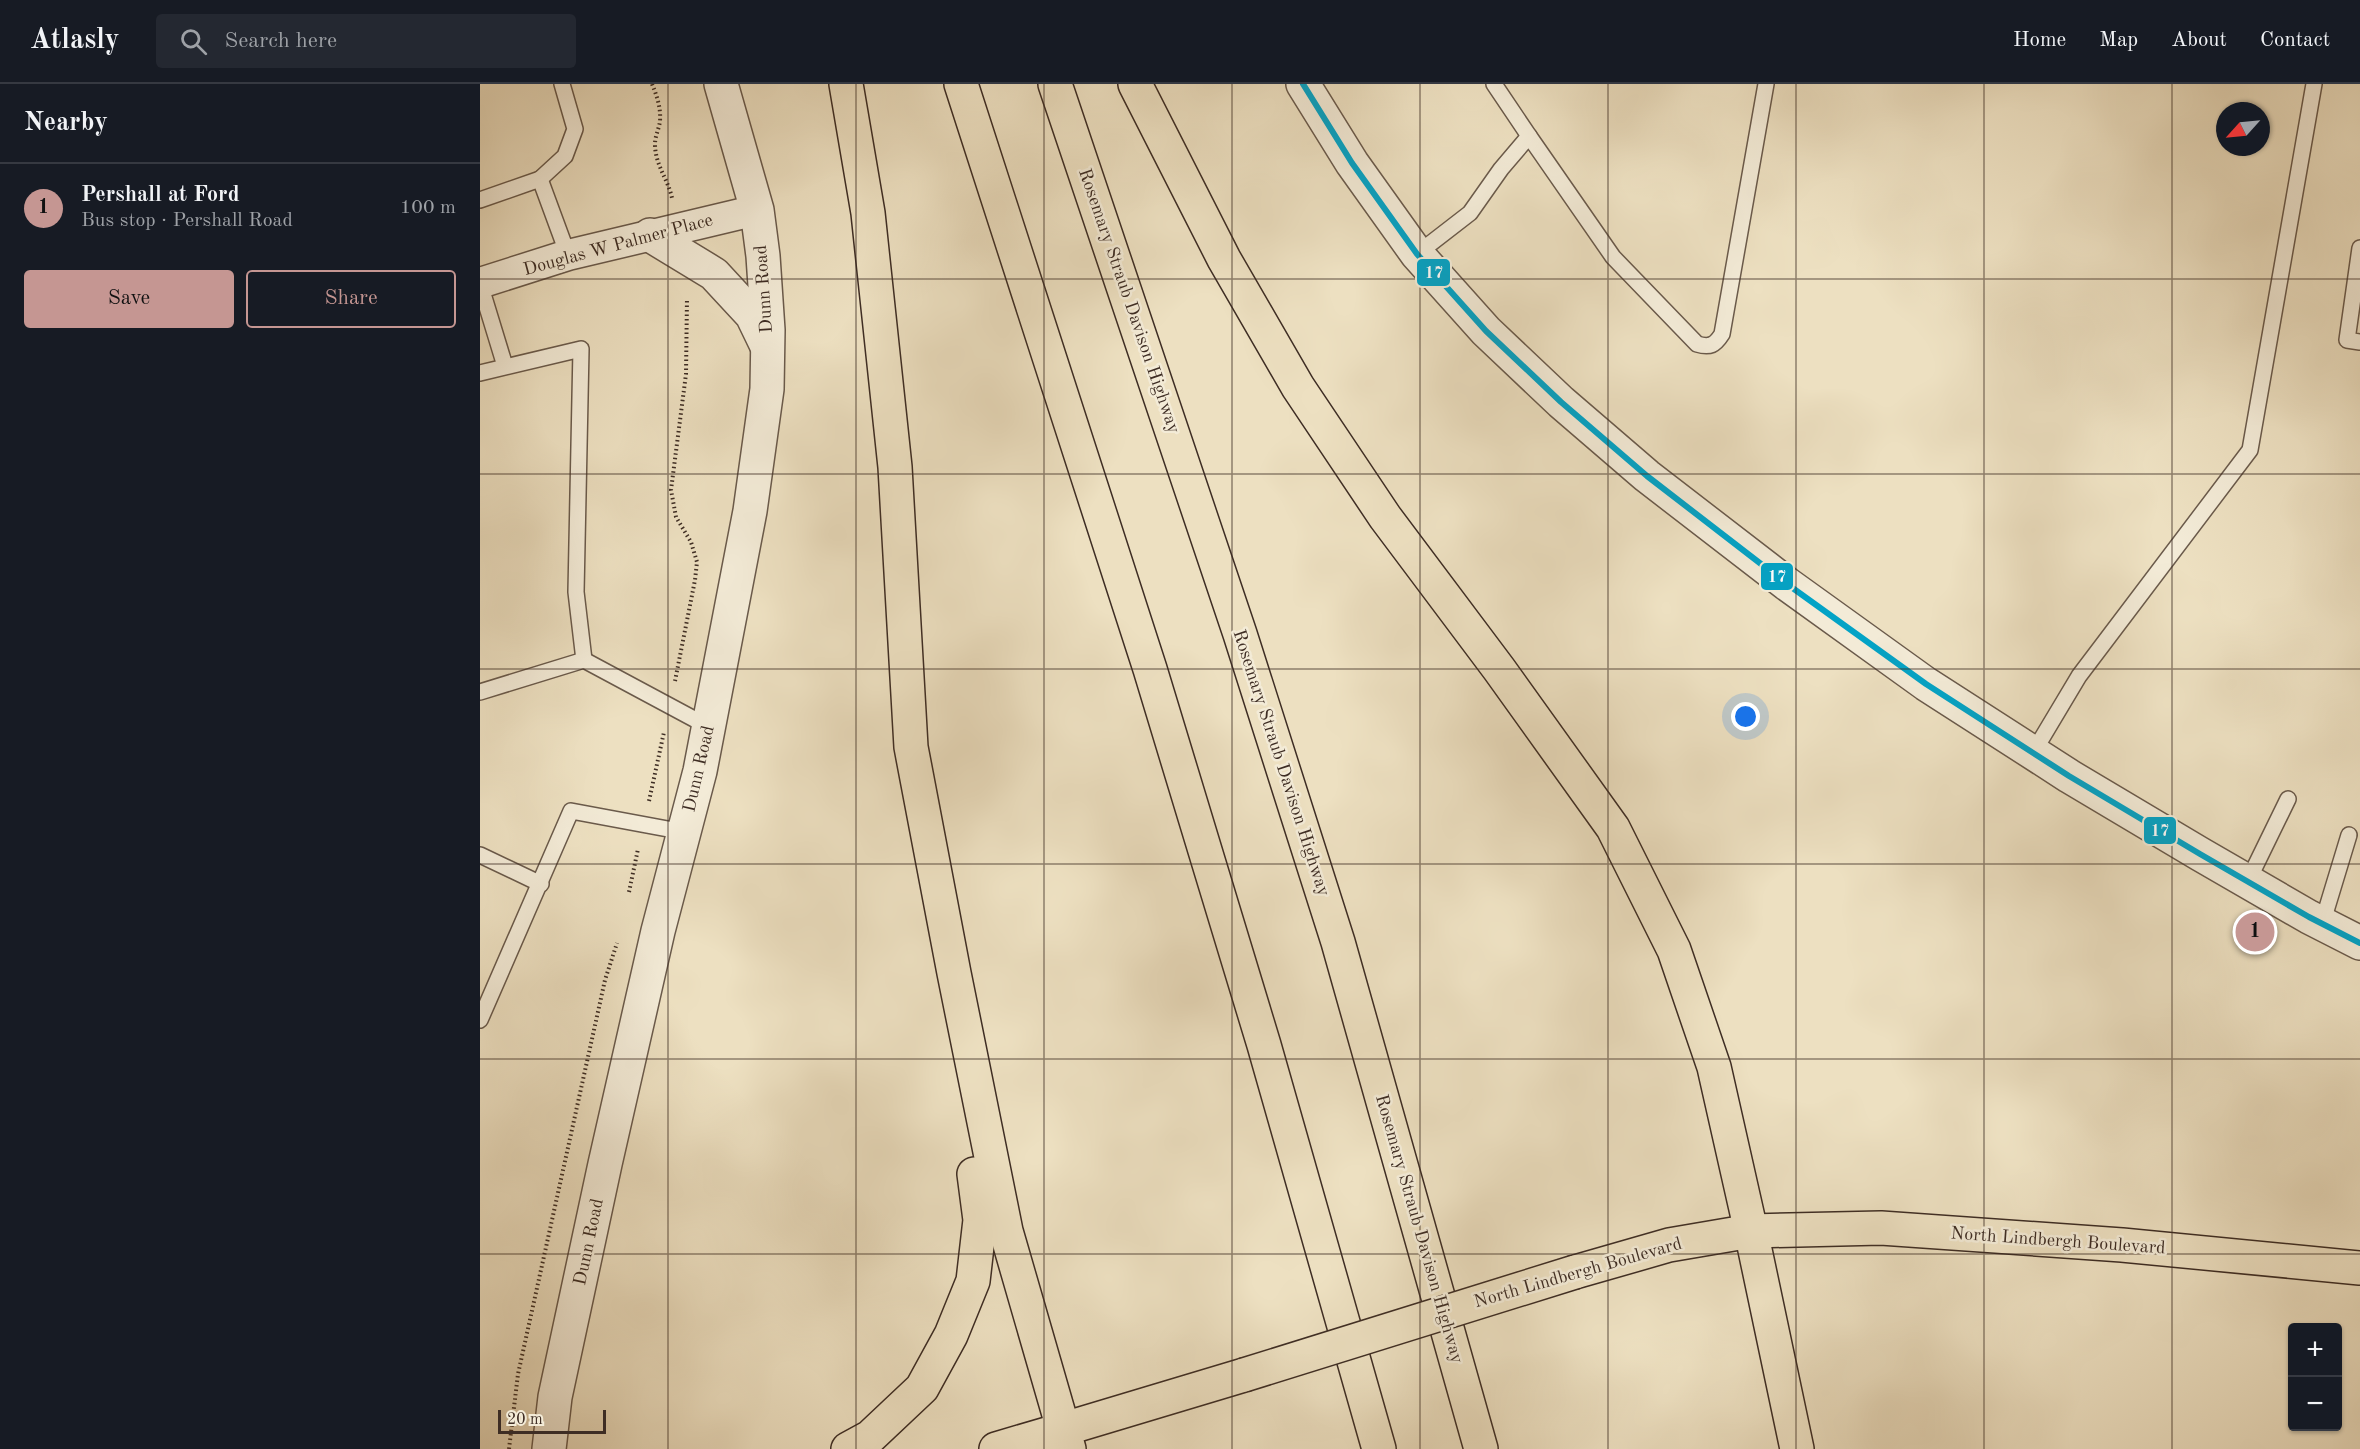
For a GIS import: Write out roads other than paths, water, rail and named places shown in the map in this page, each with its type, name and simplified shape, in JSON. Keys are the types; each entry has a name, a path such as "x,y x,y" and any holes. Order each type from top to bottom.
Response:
{"main road":[{"path":"846,84 868,213 895,467 911,747 1006,1231 1066,1439"},
{"path":"962,84 1160,703 1267,1056 1379,1449"},
{"name":"Rosemary Straub Davison Highway","path":"1055,84 1240,634 1338,942 1481,1449"},
{"path":"1135,84 1224,259 1298,387 1385,517 1613,828 1674,950 1714,1067 1797,1449"},
{"path":"848,1449 870,1437 922,1388 951,1335 973,1281 980,1220 968,1128 954,973"},
{"name":"North Lindbergh Boulevard","path":"996,1449 1066,1439 1244,1375 1575,1272 1670,1245 1751,1231 1881,1228 2122,1245 2360,1268"}],"street":[{"name":"Dunn Road","path":"549,1449 555,1397 603,1176 658,931 700,771 750,511 767,389 763,256 757,210 721,84"},
{"path":"1304,84 1352,164 1417,254 1486,331 1562,402 1647,476 1787,584 1926,684 2034,753 2248,881 2360,943"},
{"name":"Douglas W Palmer Place","path":"480,284 568,255 757,210"},
{"path":"650,235 714,274 752,315 767,347"}],"lane":[{"path":"480,200 540,179 565,156 576,129 562,84"},
{"path":"1494,84 1613,257 1697,344 1706,347 1716,343 1722,334 1766,84"},
{"path":"2034,753 2079,676 2250,450 2314,84"},
{"path":"1417,254 1470,213 1501,169 1529,136"},
{"path":"540,179 568,255"},
{"path":"2360,248 2347,340 2360,342"},
{"path":"480,284 505,366"},
{"path":"480,373 581,349 576,592 584,660"},
{"path":"480,692 584,660 709,727"},
{"path":"2248,881 2288,799"},
{"path":"481,1014 541,884 571,811 684,832"},
{"path":"2322,924 2349,834"},
{"path":"480,855 541,884"}],"place":[{"name":"Pershall at Ford","path":"2255,932"}]}
